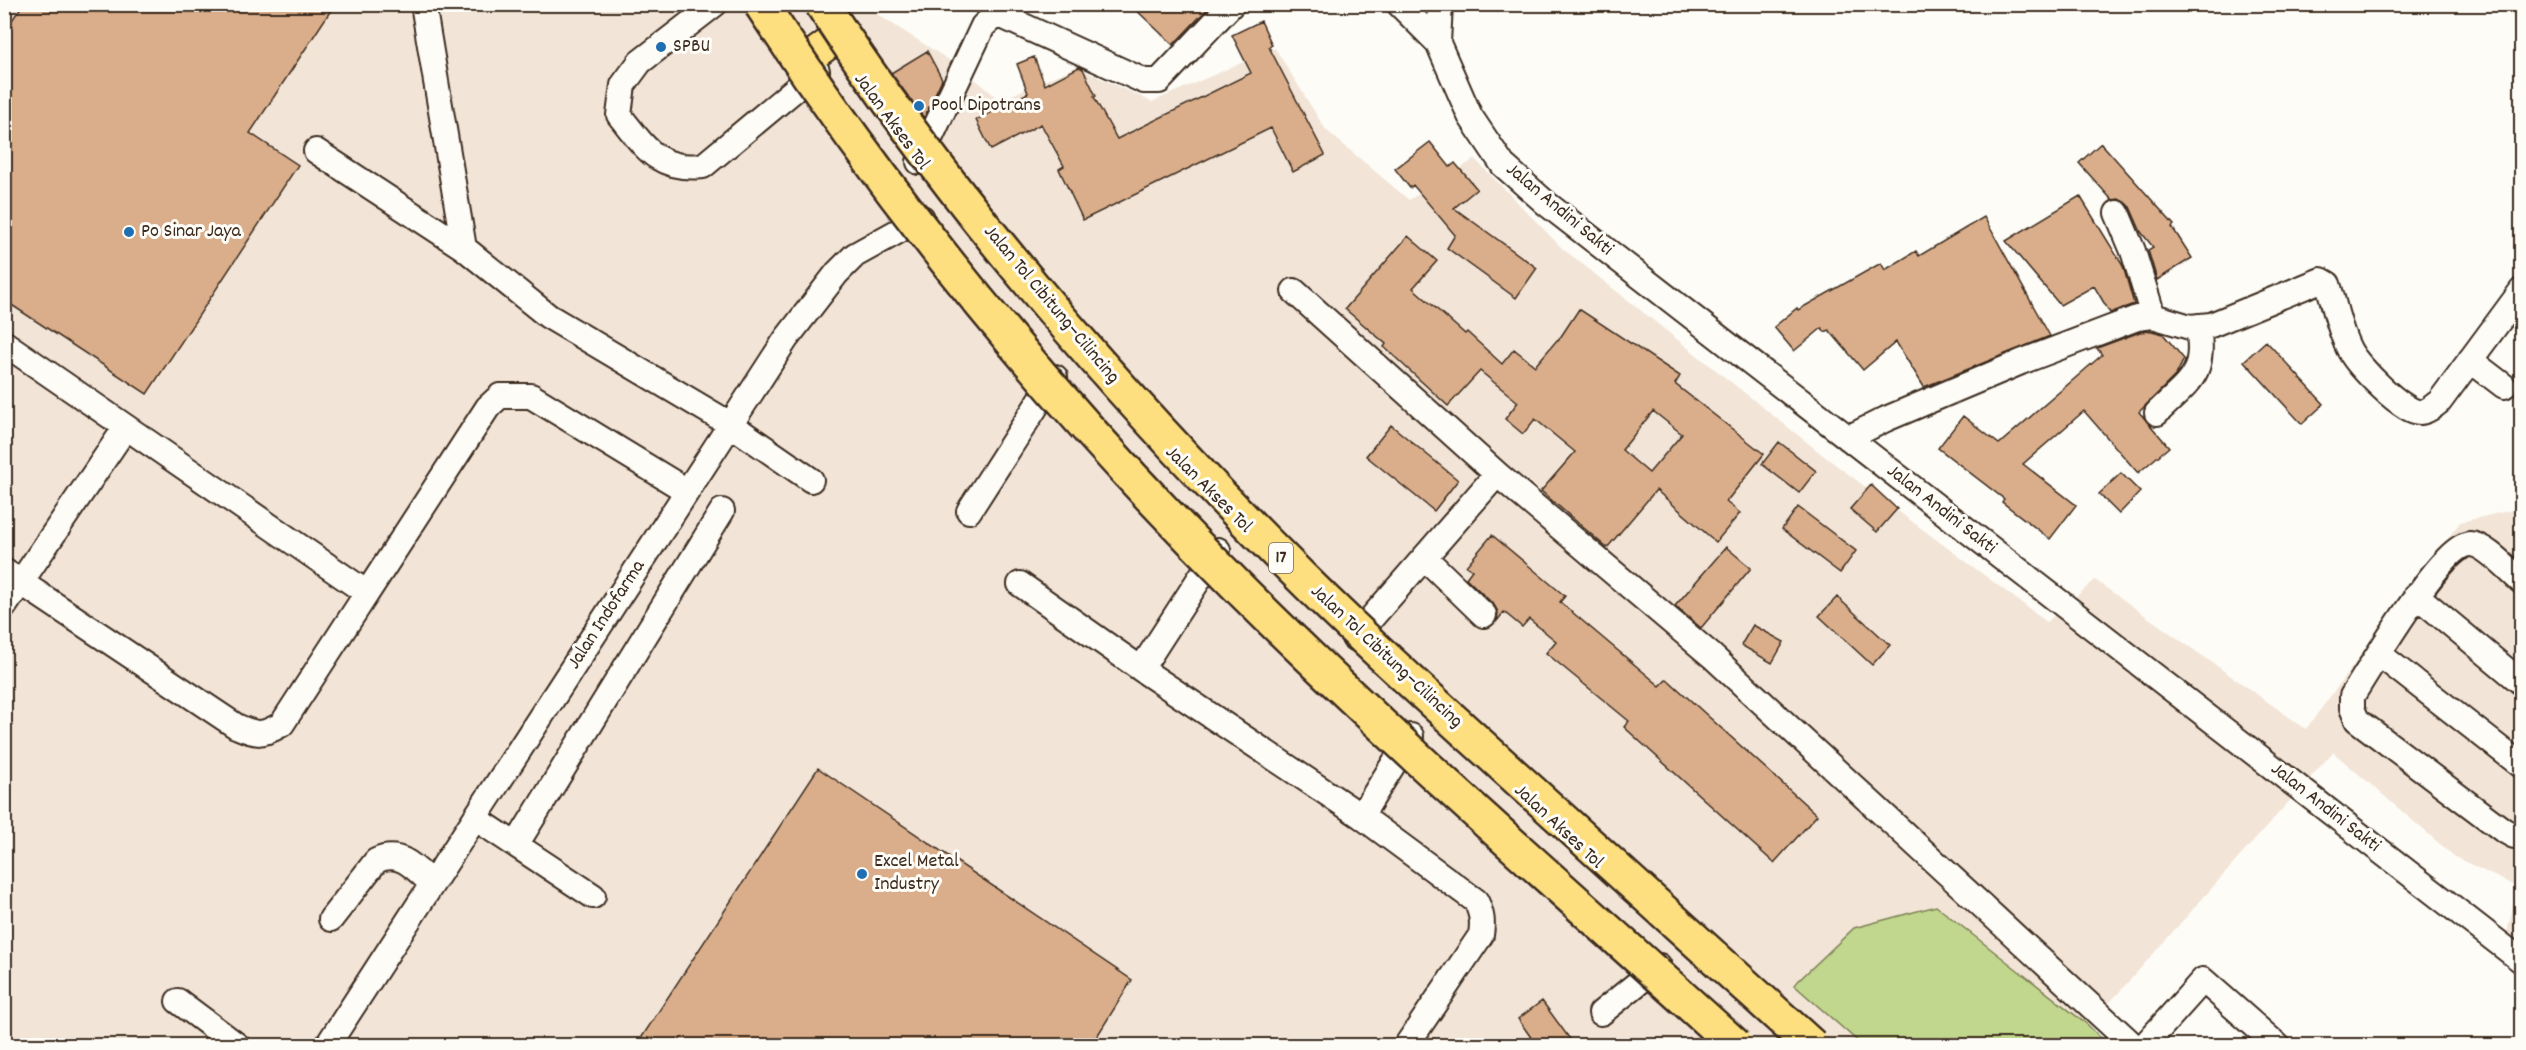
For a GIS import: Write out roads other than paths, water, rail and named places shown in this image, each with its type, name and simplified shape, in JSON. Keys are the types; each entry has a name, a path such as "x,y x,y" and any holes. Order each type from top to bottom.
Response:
{"highway":[{"path":"761,4 796,58 903,205 1014,345 1133,477 1244,592 1392,734 1736,1046"},
{"name":"Jalan Tol Cibitung–Cilincing","path":"822,4 943,174 1045,303 1170,442 1279,556 1426,696 1812,1046"}],"main road":[{"name":"Jalan Akses Tol","path":"776,4 820,56 919,162 1044,318 1156,438 1354,638 1797,1046"},
{"name":"Jalan Akses Tol","path":"808,4 820,56 922,218 1055,377 1137,467 1248,582 1746,1046"}],"street":[{"path":"423,4 464,248"},
{"path":"715,4 640,62 623,85 620,115 647,150 667,164 685,168 703,166 820,56"},
{"path":"919,162 983,26 993,17 1004,17 1144,81 1153,82 1159,81 1232,4"},
{"path":"1399,4 1438,43"},
{"name":"Jalan Andini Sakti","path":"1440,4 1438,43 1470,116 1503,165 1586,237 1861,432 2522,961"},
{"path":"316,151 464,248 548,316 730,424 811,480"},
{"path":"2116,213 2133,251 2153,316"},
{"name":"Jalan Indofarma","path":"327,1046 786,339 837,273 855,255 922,218"},
{"path":"1861,432 2021,362 2137,318 2153,316 2190,327 2211,326 2321,280 2328,284 2349,350 2358,364 2398,402 2411,410 2420,412 2440,401 2522,290"},
{"path":"1294,291 1497,474 1712,656 2134,1046"},
{"path":"2157,413 2188,382 2199,366 2201,357 2198,326"},
{"path":"4,343 367,593"},
{"path":"2470,360 2504,386"},
{"path":"969,511 1055,377"},
{"path":"13,576 236,726 256,734 271,731 282,724 488,407 500,396 531,396 687,491"},
{"path":"4,607 13,576 126,427"},
{"path":"1354,638 1426,559 1497,474"},
{"path":"516,845 722,511"},
{"path":"2522,582 2482,547 2472,544 2457,549 2416,595 2352,696 2352,708 2357,720 2503,830 2514,836 2522,835"},
{"path":"1141,669 1218,550"},
{"path":"1426,559 1484,615"},
{"path":"1020,584 1141,669 1360,816 1476,901 1482,913 1480,935 1406,1046"},
{"path":"2416,595 2522,683"},
{"path":"2379,654 2522,766"},
{"path":"1360,816 1411,736"},
{"path":"475,818 593,896"},
{"path":"331,919 376,861 385,856 399,857 411,864 432,884"},
{"path":"1601,1013 1659,966"},
{"path":"2144,1046 2203,980 2278,1046"},
{"path":"178,1001 238,1046"}],"place":[{"name":"SPBU","path":"661,47"},
{"name":"Pool Dipotrans","path":"919,106"},
{"name":"Po Sinar Jaya","path":"129,232"},
{"name":"Excel Metal Industry","path":"862,874"}]}
